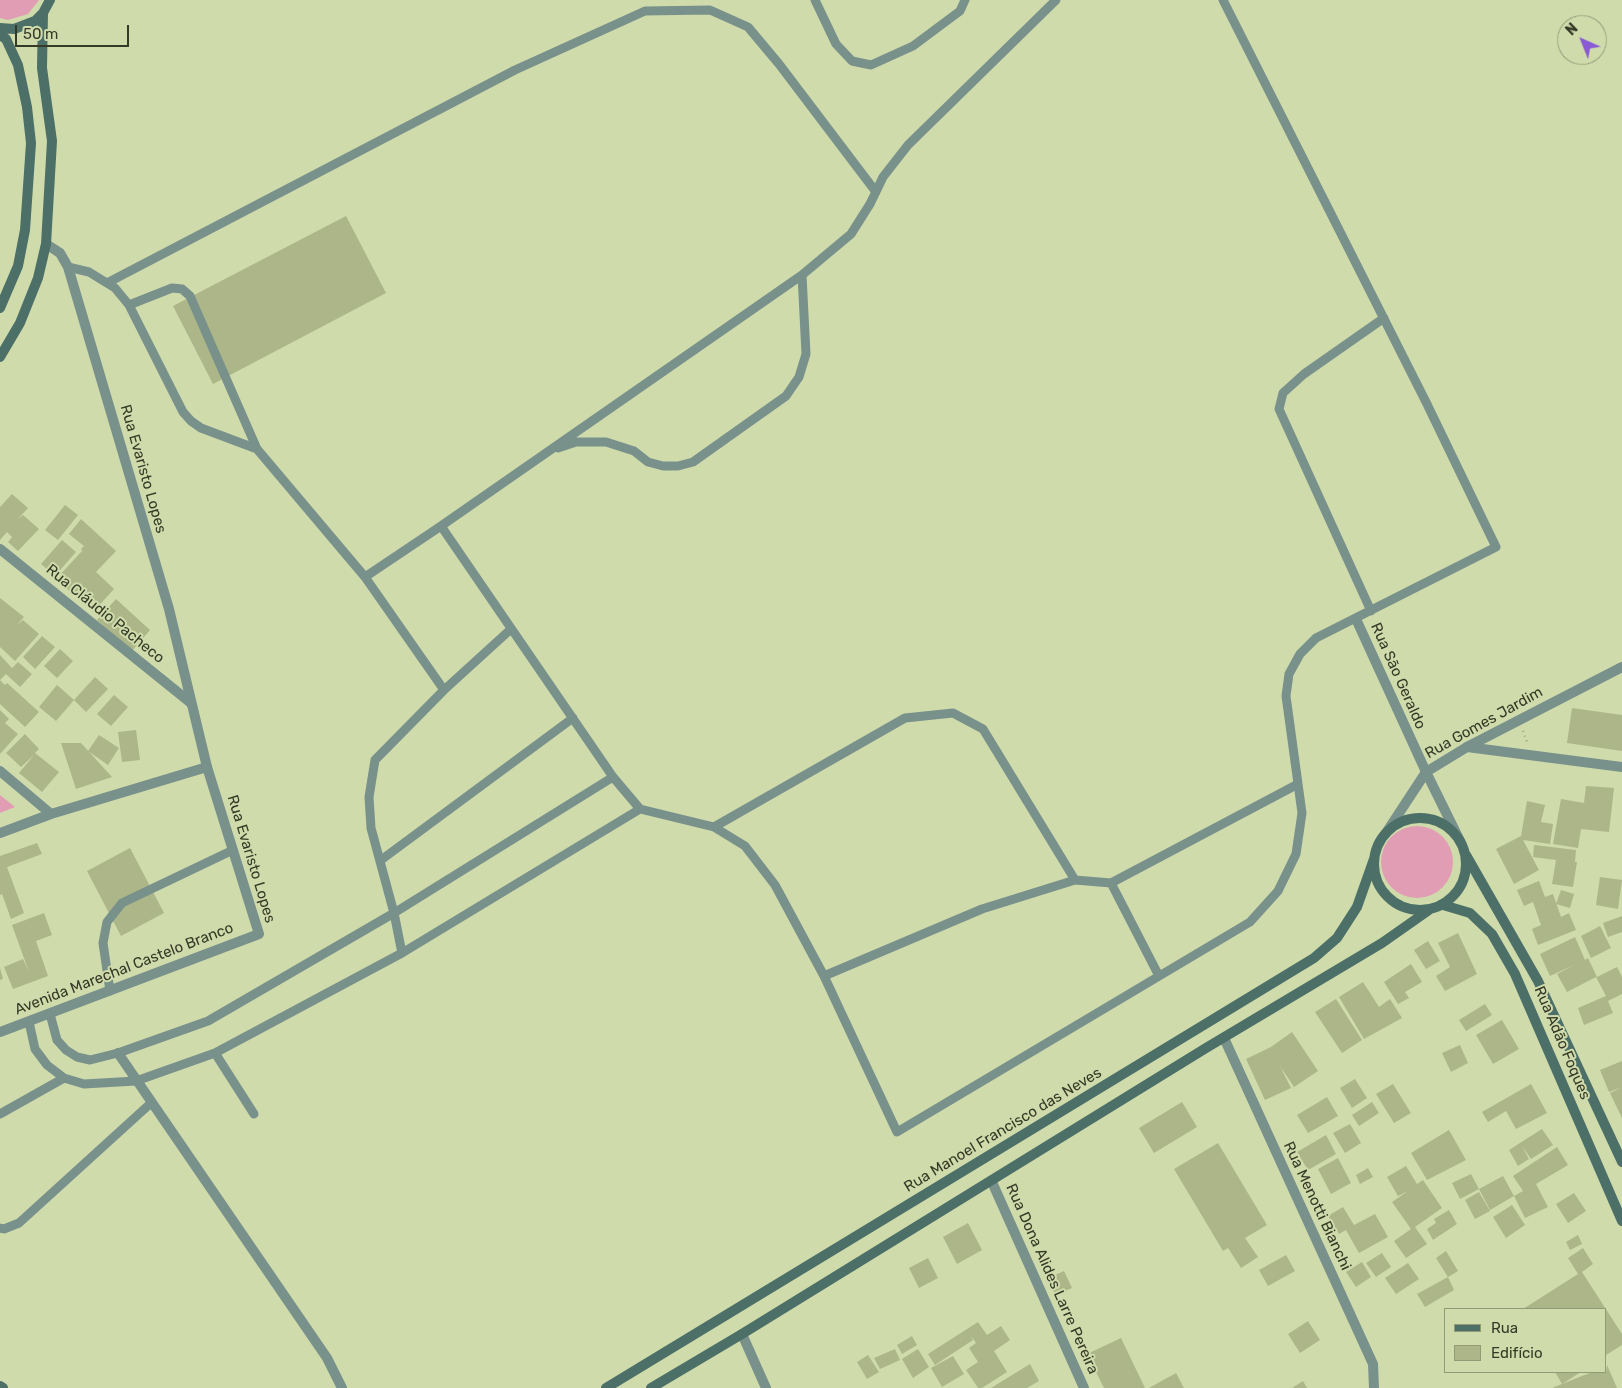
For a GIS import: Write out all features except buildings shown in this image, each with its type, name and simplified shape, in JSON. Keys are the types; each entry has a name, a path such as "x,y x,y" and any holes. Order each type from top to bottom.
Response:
{"main road":[{"path":"0,28 14,29 25,26 43,13 50,0"},
{"path":"0,357 20,323 38,278 46,244 52,141 42,68 43,13"},
{"path":"0,34 6,39 18,65 27,106 31,143 25,230 18,266 0,308"},
{"path":"650,1388 742,1334 1382,943 1429,910 1443,905 1454,896 1462,883 1466,869 1466,855 1460,841 1451,830 1439,822 1425,818 1411,819 1398,823 1386,833 1378,845 1374,859 1377,881 1388,899 1401,907 1429,910"},
{"name":"Rua Adão Foques","path":"1466,855 1538,981 1621,1157"},
{"name":"Rua Manoel Francisco das Neves","path":"606,1388 1314,958 1337,938 1357,907 1374,859"},
{"name":"Rua Adão Foques","path":"1443,905 1470,913 1492,934 1511,966 1622,1220"}],"street":[{"name":"Rua Evaristo Lopes","path":"46,244 60,254 68,267 168,609 207,767 259,934"},
{"name":"Rua Cláudio Pacheco","path":"0,549 191,702"},
{"name":"Rua São Geraldo","path":"1356,619 1426,772"},
{"name":"Rua Gomes Jardim","path":"1386,833 1426,772 1467,747 1622,667"},
{"path":"1467,747 1622,767"},
{"path":"0,833 52,814 207,767"},
{"path":"0,771 52,814"},
{"path":"1426,772 1460,841"},
{"name":"Avenida Marechal Castelo Branco","path":"0,1032 259,934"},
{"name":"Rua Menotti Bianchi","path":"1224,1038 1373,1364 1374,1388"},
{"path":"118,1053 328,1358 342,1388"},
{"name":"Rua Dona Alides Larre Pereira","path":"992,1182 1084,1388"},
{"path":"742,1334 766,1388"}],"lane":[{"path":"814,0 836,44 852,61 871,65 913,46 960,11 965,0"},
{"path":"365,577 802,275 851,234 883,177 908,145 1056,0"},
{"path":"441,526 613,777 640,809 714,827 745,846 775,885 824,976 897,1132 1250,922 1278,891 1296,854 1302,813 1286,696 1290,674 1300,654 1316,638 1496,547 1384,318 1223,0"},
{"path":"107,283 515,70 645,11 710,10 748,27 876,192"},
{"path":"68,267 89,272 116,288 129,305 183,412 191,421 201,428 256,449"},
{"path":"548,451 576,442 606,442 634,451 648,462 663,466 678,466 692,462 786,396 799,377 806,354 802,275"},
{"path":"129,305 172,288 182,289 190,296 256,449 365,577 444,690"},
{"path":"1371,611 1279,409 1284,394 1304,374 1384,318"},
{"path":"402,954 381,860 371,828 369,797 375,760 444,690 511,629"},
{"path":"714,827 905,718 953,714 983,729 1075,880"},
{"path":"381,860 573,718"},
{"path":"50,1014 57,1040 66,1050 77,1057 90,1060 118,1053 208,1021 394,913 613,777"},
{"path":"824,976 982,909 1075,880 1111,883 1298,784"},
{"path":"29,1022 35,1049 47,1065 64,1078 84,1084 136,1081 215,1052 402,954 640,809"},
{"path":"110,991 103,943 107,922 122,903 233,850"},
{"path":"1111,883 1159,976"},
{"path":"215,1052 254,1114"},
{"path":"0,1114 64,1078"},
{"path":"0,1228 4,1229 19,1223 151,1103"}],"path":[{"path":"1520,720 1532,755"}],"shaded area":[{"path":"0,0 39,0 28,14 8,20 0,18"},
{"path":"0,795 15,807 0,813"},
{"path":"1410,826 1424,826 1443,836 1453,855 1453,869 1443,888 1424,898 1410,898 1391,888 1381,869 1381,855 1391,836"}]}
